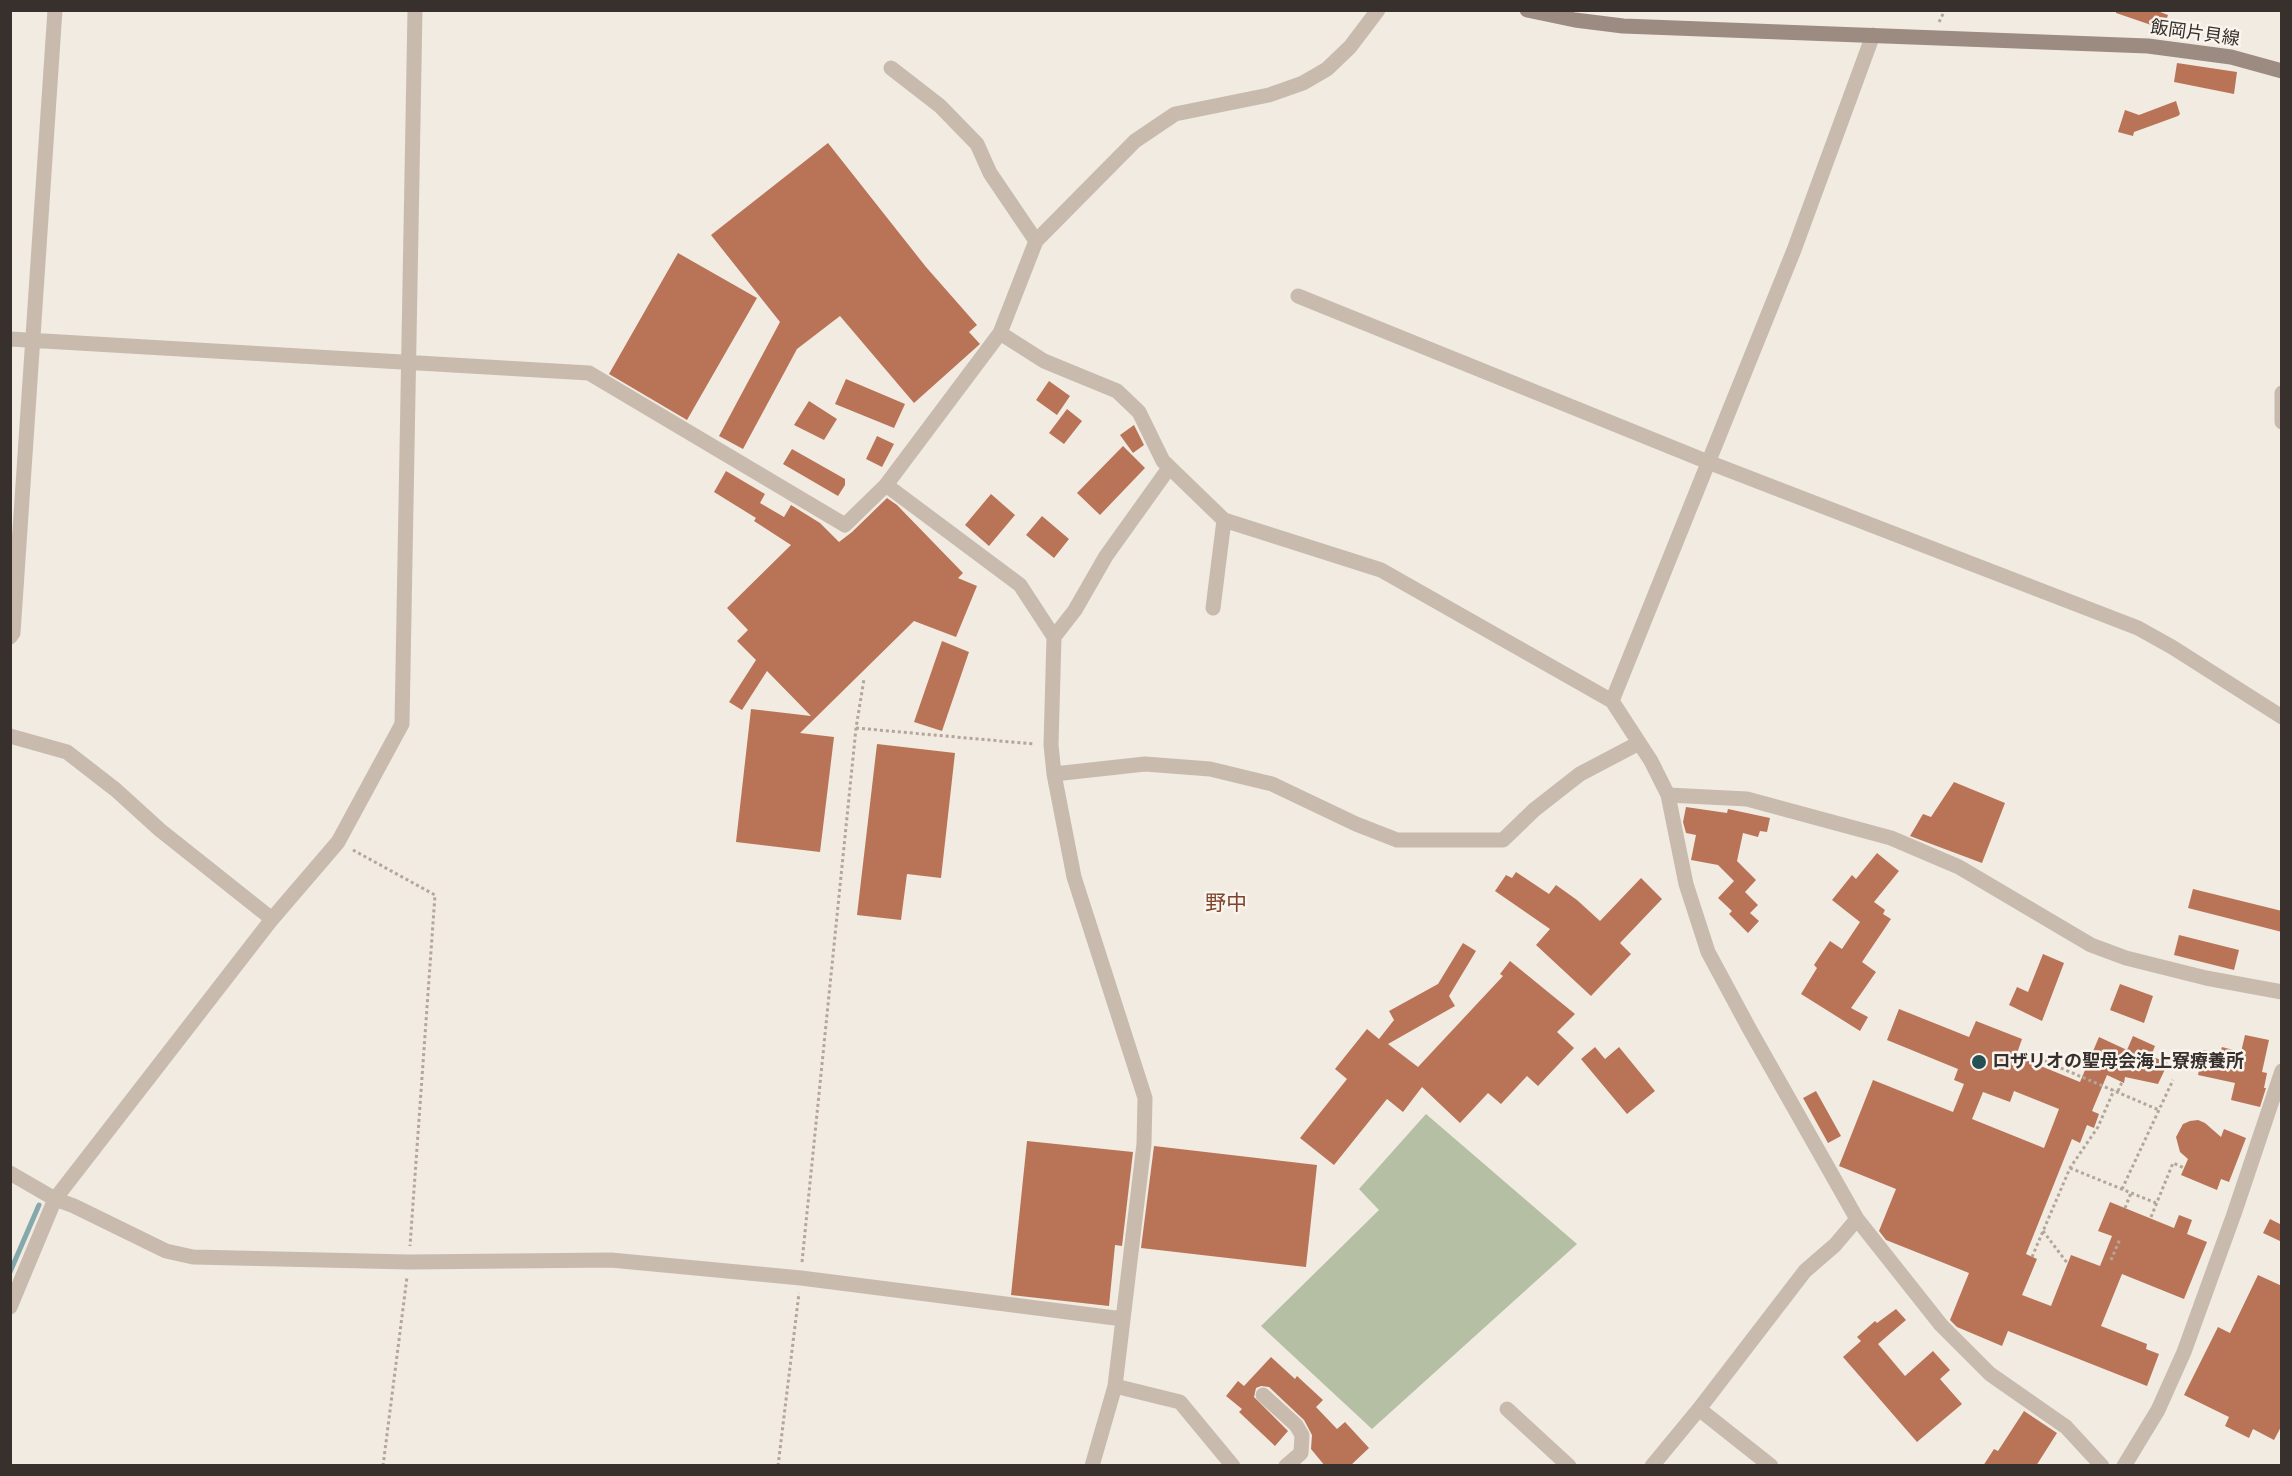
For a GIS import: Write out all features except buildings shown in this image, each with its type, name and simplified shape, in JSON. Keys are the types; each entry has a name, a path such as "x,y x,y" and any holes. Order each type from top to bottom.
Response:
{"main road":[{"name":"飯岡片貝線","path":"1527,10 1575,20 1623,26 2148,46 2231,57 2282,71"}],"street":[{"path":"10,637 13,633 55,10"},
{"path":"10,1307 56,1199 272,919 339,842 402,724 415,10"},
{"path":"10,339 589,373 846,525 886,484 1000,333 1036,241 1135,141 1175,114 1269,95 1303,83 1327,69 1350,47 1378,10"},
{"path":"1612,700 1794,250 1874,35"},
{"path":"891,68 940,106 977,144 990,173 1036,241"},
{"path":"1298,296 1708,462 2138,628 2282,717"},
{"path":"1000,333 1044,361 1117,391 1139,412 1163,461 1224,520 1381,570 1612,700 1640,743 1668,795 1686,884 1708,952 1857,1219 1941,1325 1990,1374 2066,1427 2102,1466"},
{"path":"2282,393 2282,422"},
{"path":"1054,638 1075,610 1106,556 1169,468"},
{"path":"886,484 1020,585 1054,638 1051,745 1054,774 1074,877 1145,1098 1144,1144 1115,1386 1092,1466"},
{"path":"1213,608 1224,520"},
{"path":"10,736 67,752 117,790 160,830 272,919"},
{"path":"1054,774 1145,764 1210,769 1272,784 1356,824 1397,840 1503,840 1534,810 1581,774 1640,743"},
{"path":"1668,795 1747,799 1891,838 1959,867 2091,945 2126,958 2282,992"},
{"path":"2124,1466 2158,1410 2184,1352 2282,1071"},
{"path":"10,1173 56,1199 166,1251 193,1257 408,1262 611,1260 801,1278 1123,1320"},
{"path":"1652,1466 1805,1271 1835,1245 1857,1219"},
{"path":"1115,1386 1180,1402 1233,1466"},
{"path":"1263,1395 1296,1425 1302,1435 1301,1453 1286,1466"},
{"path":"1508,1409 1569,1466"},
{"path":"1699,1409 1771,1466"}],"path":[{"path":"778,1466 801,1278 856,728 864,680"},
{"path":"856,728 1051,745"},
{"path":"339,842 435,895 408,1262 382,1466"},
{"path":"2026,1060 2028,1054 2159,1110"},
{"path":"2122,1189 2174,1080"},
{"path":"2032,1257 2070,1168 2098,1127 2115,1091 2122,1082"},
{"path":"2151,1217 2172,1163 2184,1168"},
{"path":"2070,1168 2156,1203"},
{"path":"2125,1208 2131,1193"},
{"path":"2040,1218 2047,1221"},
{"path":"2043,1231 2068,1264"},
{"path":"2111,1260 2120,1239"}],"green space":[{"path":"1426,1114 1577,1244 1372,1429 1261,1326 1379,1210 1359,1189"}],"waterway":[{"path":"10,1272 39,1205"}],"place":[{"name":"ロザリオの聖母会海上寮療養所","path":"1979,1062"}],"district":[{"name":"野中","path":"1226,904"}]}
